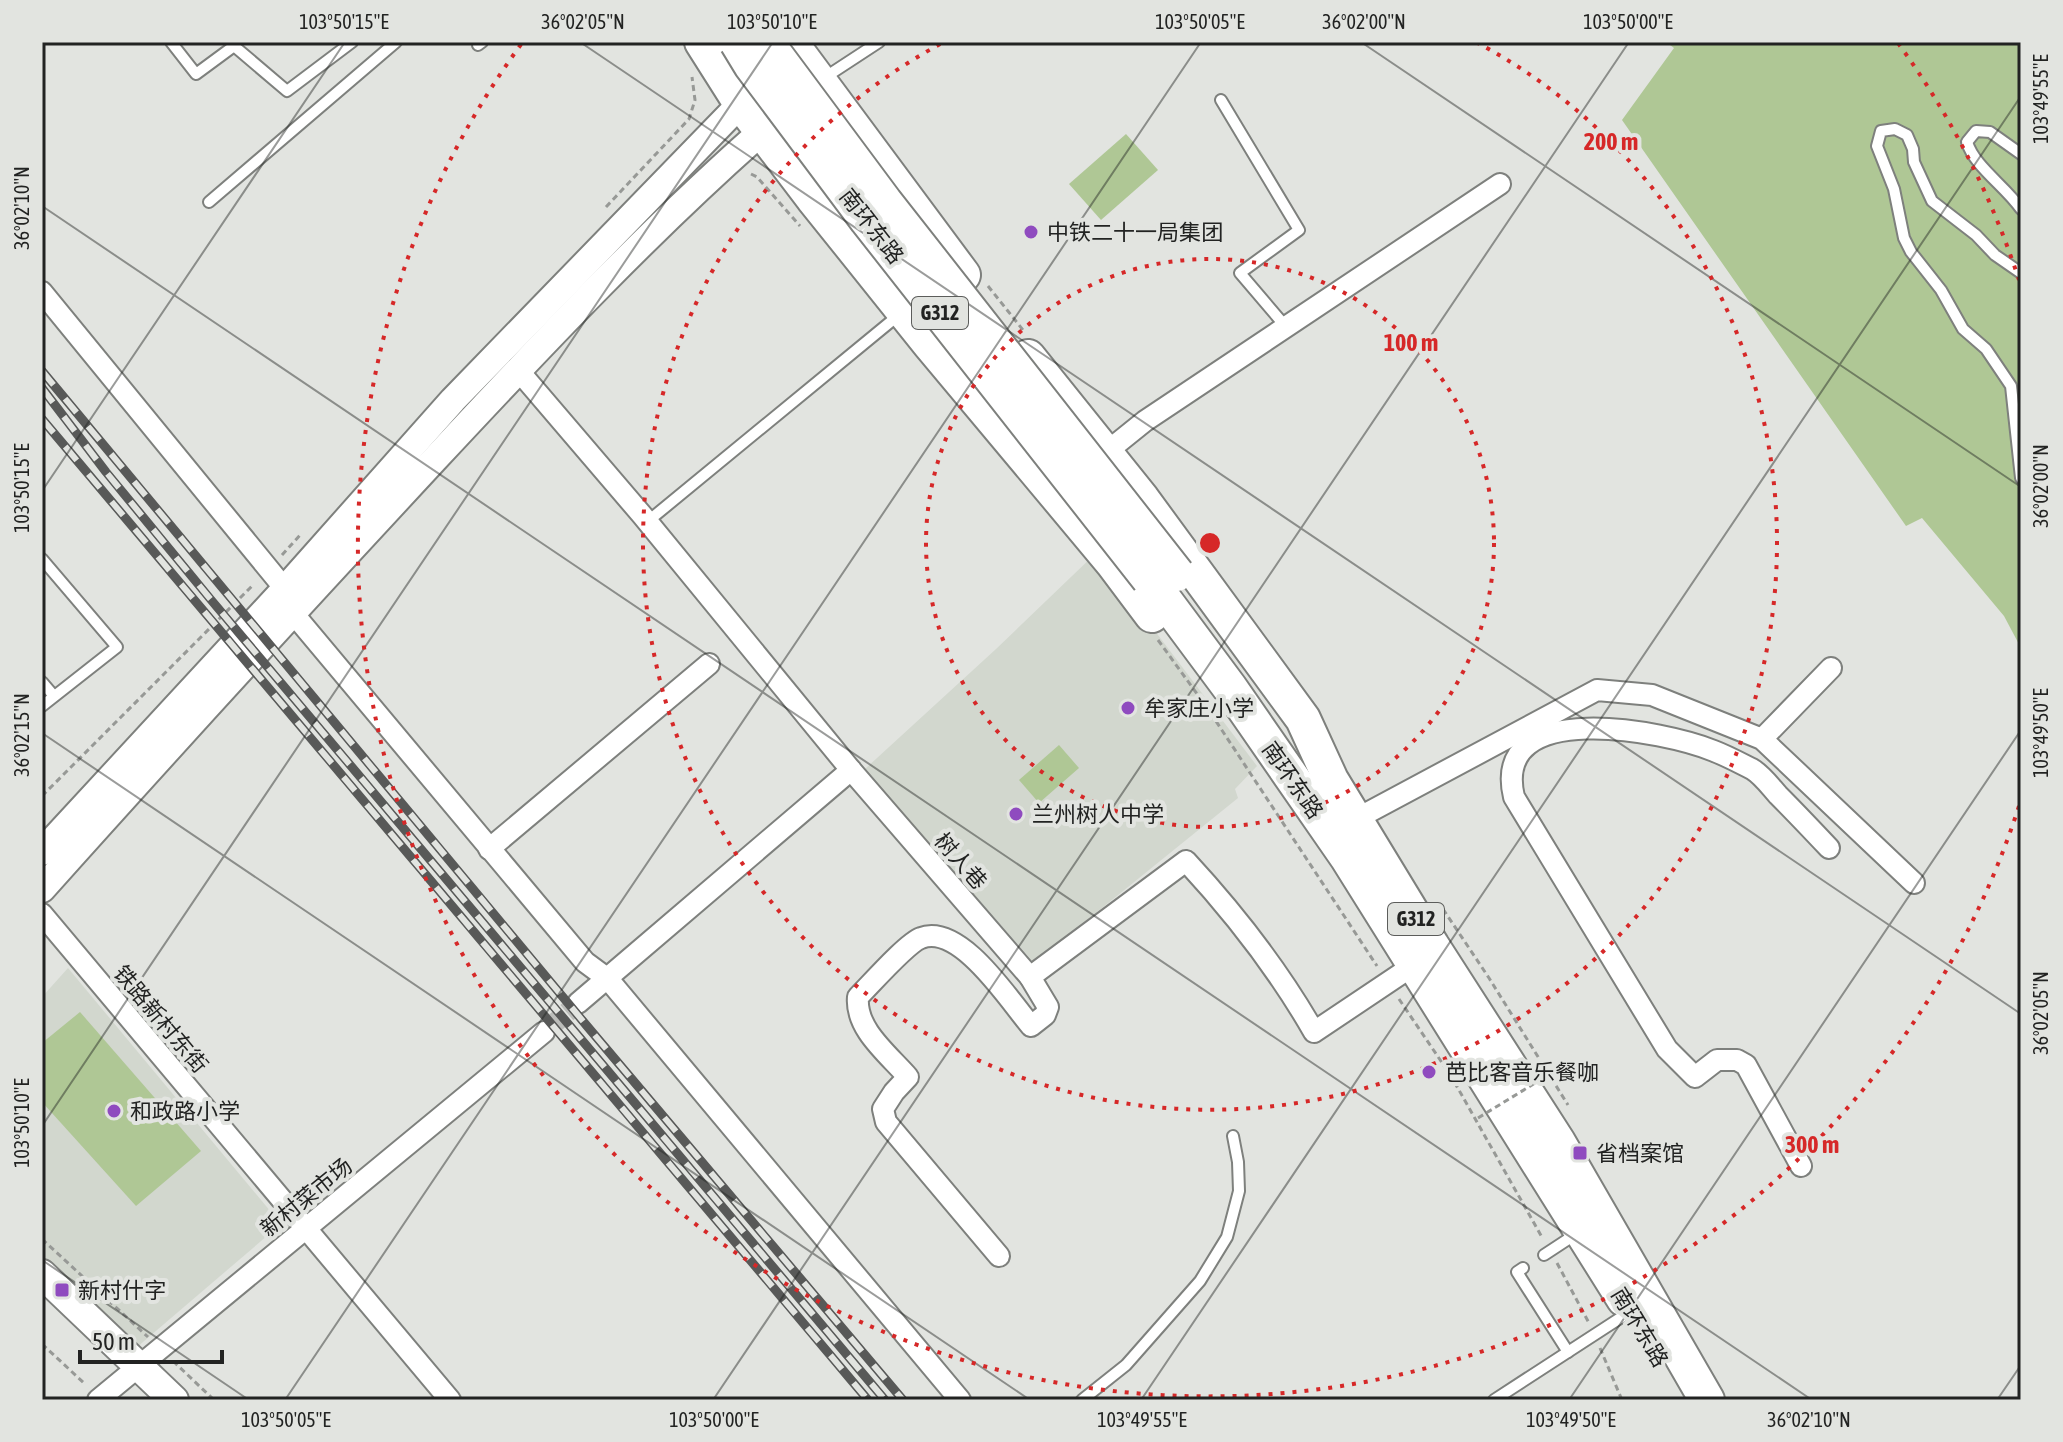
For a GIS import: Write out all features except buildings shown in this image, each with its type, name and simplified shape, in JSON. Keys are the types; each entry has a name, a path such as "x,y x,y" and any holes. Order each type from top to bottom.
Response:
{"highway":[{"name":"南环东路","path":"737,42 867,220 1331,780 1432,946 1558,1142 1707,1400"},
{"name":"南环东路","path":"784,45 885,202 1163,576 1295,783 1347,857 1401,973 1581,1231 1657,1352 1681,1400"},
{"name":"南环东路","path":"784,45 818,82 957,267 1193,567 1303,719 1331,780"},
{"path":"694,54 763,130 813,198 940,356 1113,563 1230,716 1295,783"}],"main road":[{"path":"42,1274 141,1364 174,1400"},
{"path":"42,1299 141,1364 147,1400"}],"street":[{"path":"42,852 453,400 740,102 784,45"},
{"path":"42,889 282,590 518,370 733,155 818,82"},
{"path":"1104,454 1145,421 1500,184"},
{"path":"42,292 489,849 585,962 608,979 960,1400"},
{"name":"树人巷","path":"518,370 851,770 1030,977 1048,1007 1045,1015 1031,1026 970,953 955,942 933,935 918,939 858,997 857,1012 864,1026 908,1077 883,1109 886,1122 999,1256"},
{"path":"489,849 709,664"},
{"path":"1762,739 1831,668"},
{"path":"1356,819 1532,734 1597,690 1652,695 1762,739 1914,883"},
{"path":"1801,1166 1746,1065 1737,1060 1717,1060 1695,1077 1667,1049 1514,797 1511,770 1532,734 1585,727 1648,734 1712,750 1756,771 1829,848"},
{"path":"578,1003 851,770"},
{"path":"1030,977 1186,861 1227,905 1262,950 1314,1032 1401,973"},
{"name":"铁路新村东街","path":"42,914 450,1400"},
{"name":"新村菜市场","path":"99,1399 544,1032"}],"lane":[{"path":"171,42 196,74 234,46 287,91 352,42"},
{"path":"209,202 396,42"},
{"path":"818,82 879,42"},
{"path":"1221,100 1299,230 1240,273 1286,327"},
{"path":"2021,273 1932,201 1914,162 1907,135 1895,129 1881,131 1877,146 1894,189 1904,238 1911,252 1941,290 1963,329 1986,349 2011,386 2021,478"},
{"path":"2021,154 1990,132 1976,131 1967,142 1971,155 2003,185 2021,209"},
{"path":"647,522 905,310"},
{"path":"42,559 117,647 42,706"},
{"path":"42,682 54,696"},
{"path":"1082,1400 1126,1365 1200,1281 1227,1237 1239,1191 1233,1136"},
{"path":"1547,1253 1581,1231"},
{"path":"1523,1268 1517,1272 1568,1352"},
{"path":"1494,1400 1631,1311"}],"path":[{"path":"603,211 689,119 695,100 692,77 694,54"},
{"path":"748,173 757,177 808,236"},
{"path":"42,796 282,590 301,534"},
{"path":"1155,637 1401,973 1451,1076 1501,1164"},
{"path":"1545,1077 1478,1118 1547,1253 1595,1334 1622,1400"},
{"path":"42,1239 141,1364 214,1400"},
{"path":"42,1344 99,1399"}],"shaded area":[{"path":"1096,553 1257,766 1235,789 1238,798 1034,963 865,769"},
{"name":"和政路小学","path":"68,968 281,1224 136,1348 42,1261 42,997"}],"green space":[{"path":"1666,42 2021,42 2021,648 2004,616 1922,518 1906,526 1622,120 1674,48"},
{"path":"1126,134 1158,170 1101,220 1069,184"},
{"path":"1059,745 1079,768 1039,803 1019,780"},
{"path":"80,1012 201,1151 136,1206 42,1102 42,1043"}],"tunnel":[{"path":"544,1032 578,1003"}],"railway":[{"path":"42,371 903,1400"},
{"path":"42,388 212,601 885,1400"},
{"path":"42,419 868,1400"}],"place":[{"name":"中铁二十一局集团","path":"1031,232"},
{"name":"牟家庄小学","path":"1128,708"},
{"name":"兰州树人中学","path":"1016,814"},
{"name":"芭比客音乐餐咖","path":"1429,1072"},
{"name":"和政路小学","path":"114,1111"},
{"name":"省档案馆","path":"1580,1153"},
{"name":"新村什字","path":"62,1290"}]}
